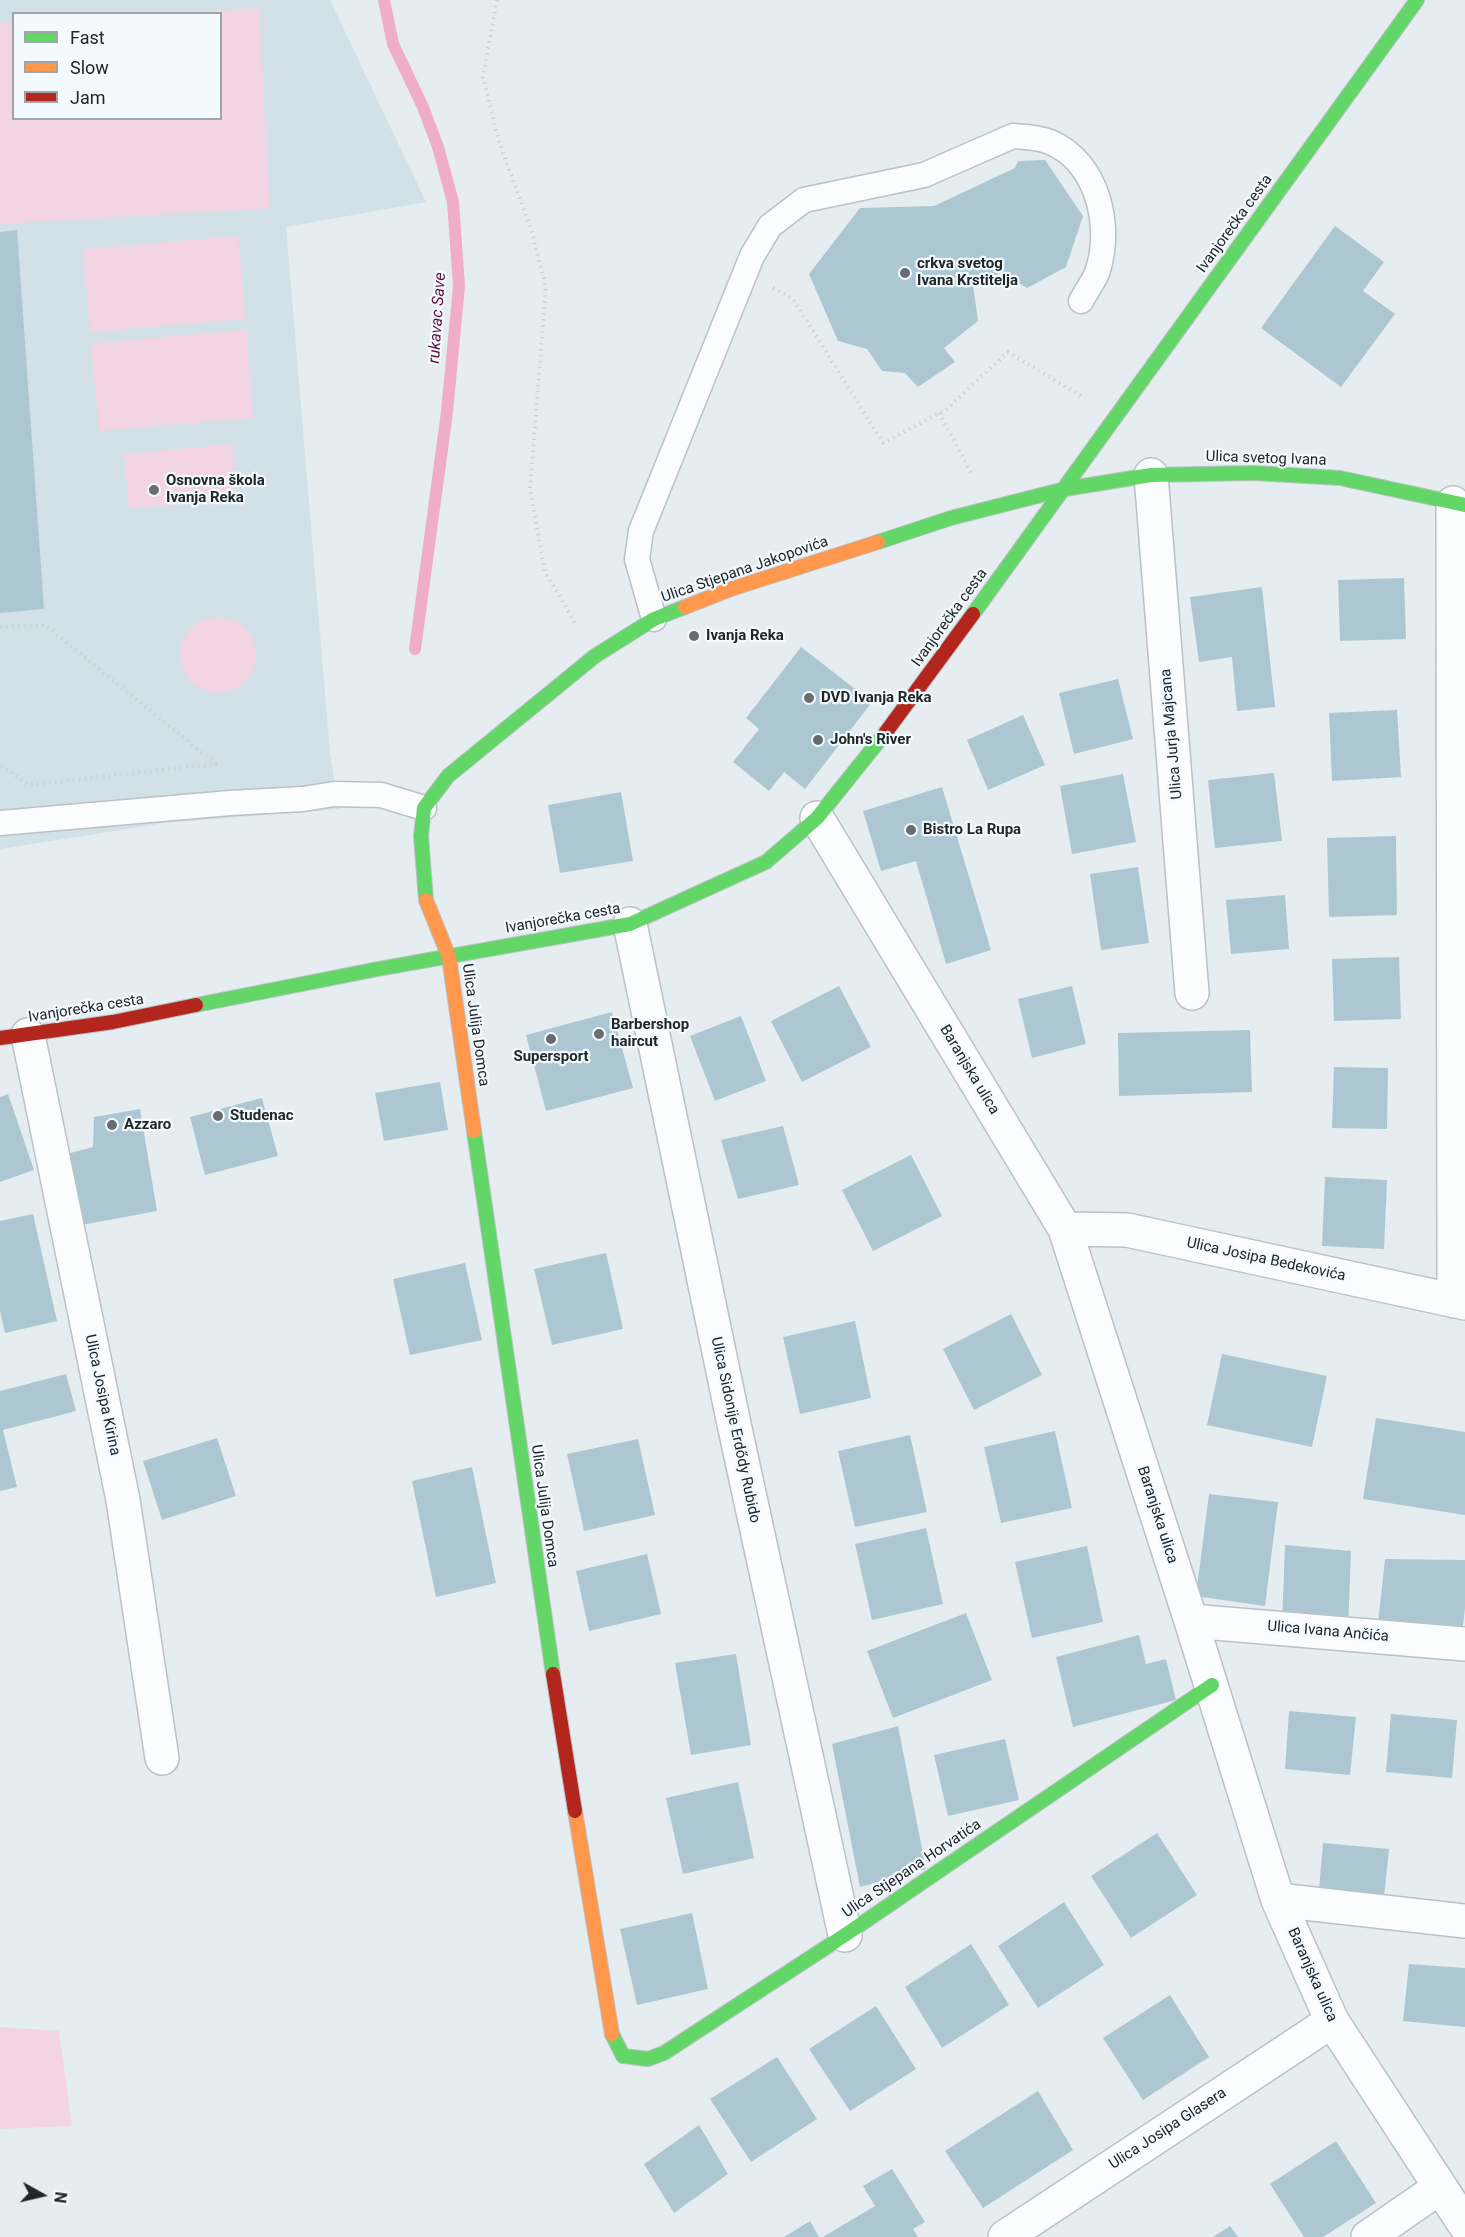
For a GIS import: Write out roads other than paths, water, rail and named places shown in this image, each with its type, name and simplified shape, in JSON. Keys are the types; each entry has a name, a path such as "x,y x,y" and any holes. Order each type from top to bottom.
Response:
{"street":[{"name":"Ivanjorečka cesta","path":"14,1037 113,1022 367,971 630,924 766,862 817,818 906,706 1065,489 1416,0"},
{"name":"Ulica svetog Ivana","path":"1065,489 1151,475 1254,473 1340,478 1459,504"},
{"name":"Ulica Jurja Majcana","path":"1151,475 1192,993"},
{"name":"Ulica Stjepana Jakopovića","path":"424,808 448,776 595,656 654,619 731,589 951,518 1065,489"},
{"path":"1459,504 1459,1302"},
{"name":"Ulica Julija Domca","path":"424,808 421,836 426,900 448,957 543,1609 608,2016 614,2041 623,2056"},
{"name":"Baranjska ulica","path":"817,818 1065,1229 1212,1685 1278,1900 1332,2021 1465,2225"},
{"name":"Ulica Sidonije Erdődy Rubido","path":"630,924 729,1401 845,1935"},
{"name":"Ulica Josipa Kirina","path":"14,1037 123,1500 162,1758"},
{"name":"Ulica Josipa Bedekovića","path":"1065,1229 1127,1230 1459,1302"},
{"name":"Ulica Ivana Ančića","path":"1191,1621 1465,1644"},
{"name":"Ulica Stjepana Horvatića","path":"623,2056 648,2059 664,2054 845,1935 1212,1685"},
{"path":"1278,1900 1465,1921"},
{"name":"Ulica Josipa Glasera","path":"1005,2237 1332,2021"},
{"path":"1368,2237 1439,2188"}],"lane":[{"path":"654,619 637,559 641,531 752,256 770,226 788,211 804,200 924,175 1013,136 1049,141 1070,154 1087,173 1098,197 1102,216 1103,238 1096,273 1081,301"},
{"path":"0,823 303,799 334,794 381,795 424,808"}],"waterway":[{"name":"rukavac Save","path":"384,0 393,44 423,107 438,147 453,202 459,286 447,412 415,649"}],"place":[{"name":"crkva svetog Ivana Krstitelja","path":"905,273"},
{"name":"Osnovna škola Ivanja Reka","path":"154,490"},
{"name":"Ivanja Reka","path":"694,636"},
{"name":"DVD Ivanja Reka","path":"809,698"},
{"name":"John's River","path":"818,740"},
{"name":"Bistro La Rupa","path":"911,830"},
{"name":"Barbershop haircut","path":"599,1034"},
{"name":"Supersport","path":"551,1039"},
{"name":"Studenac","path":"218,1116"},
{"name":"Azzaro","path":"112,1125"}]}
